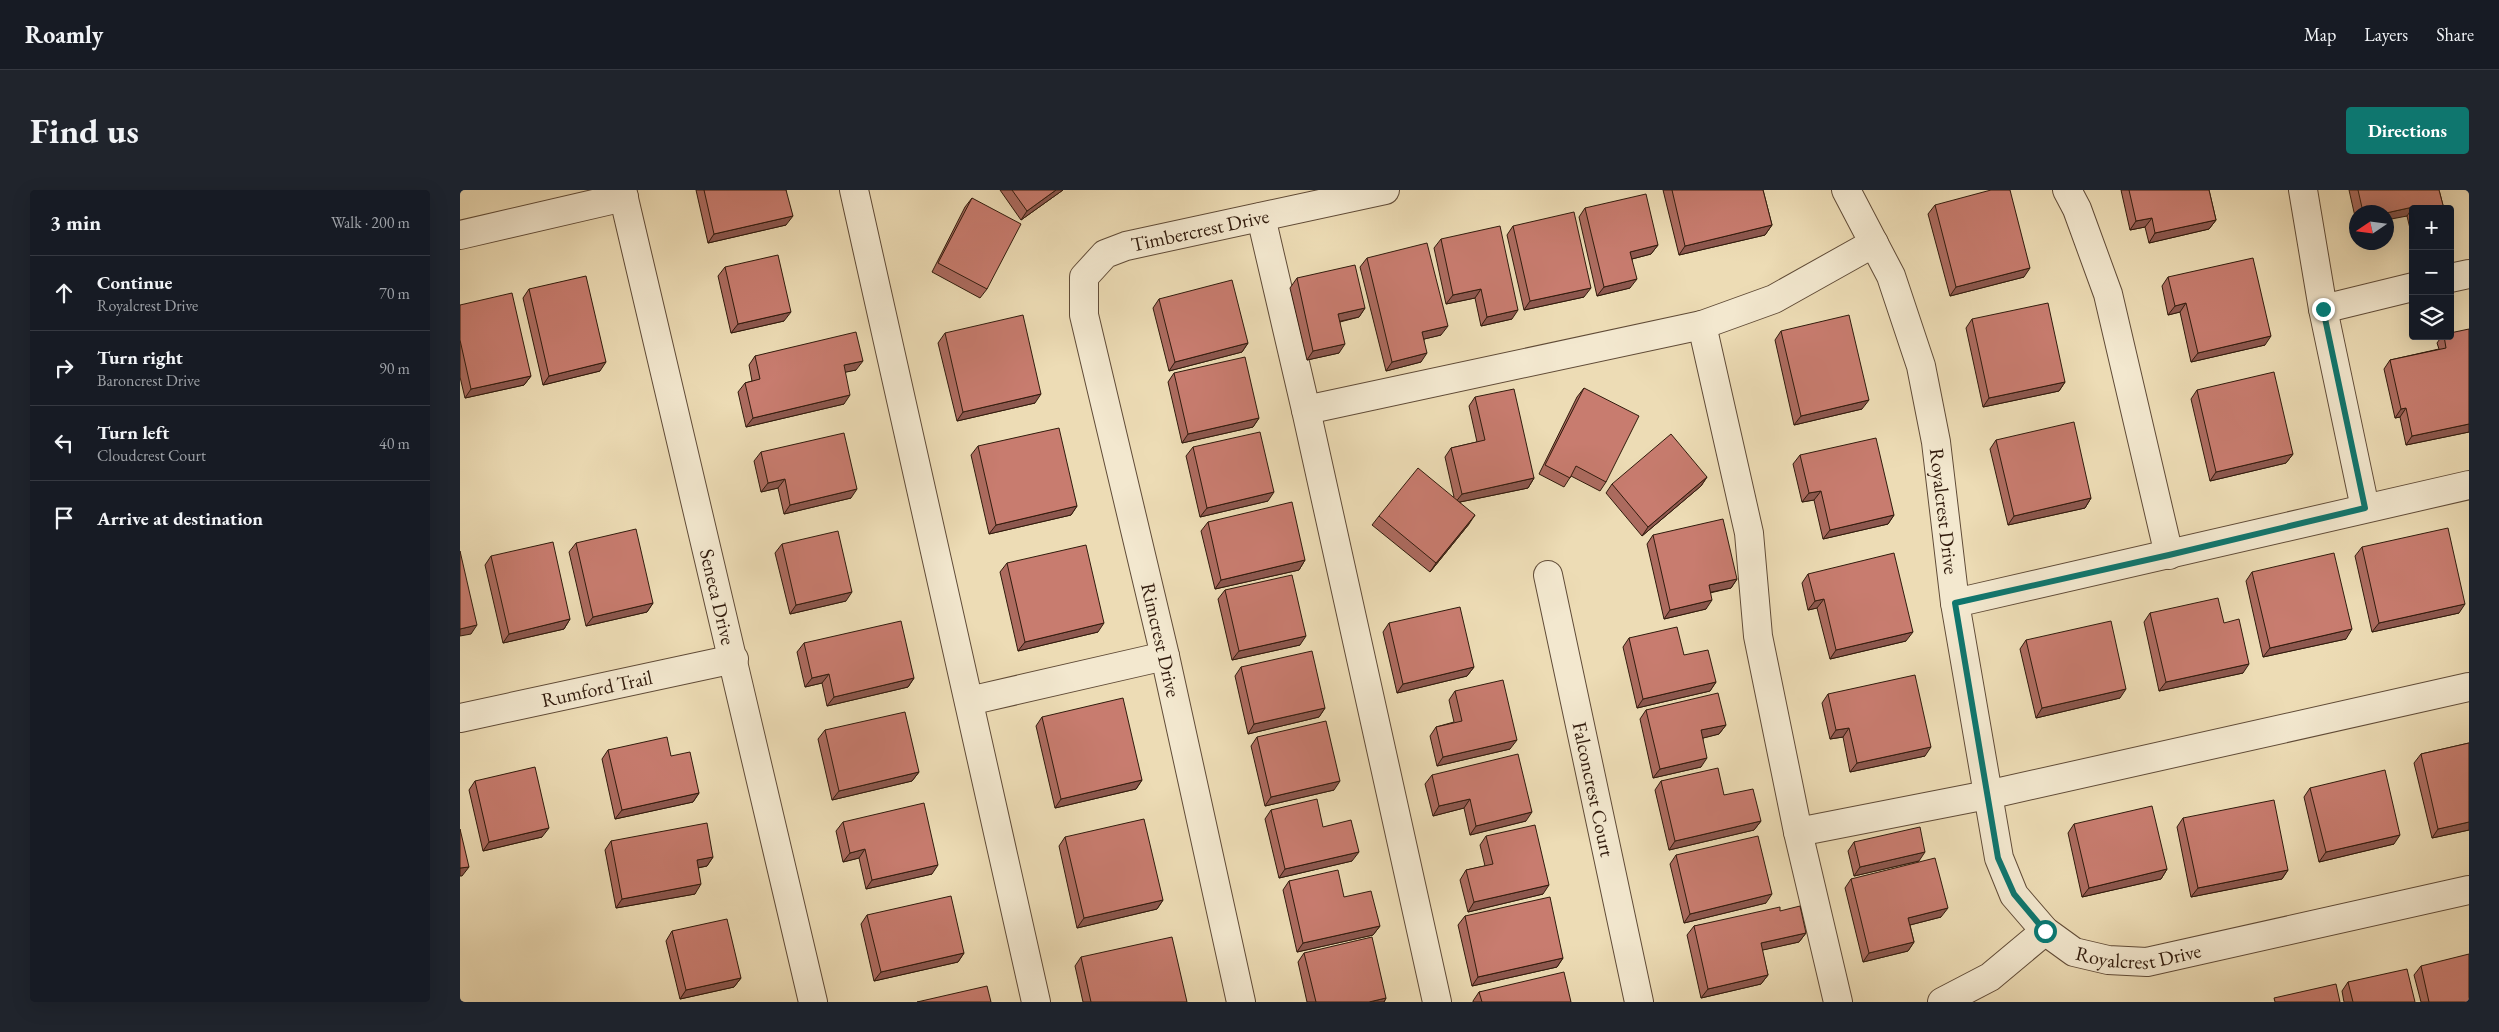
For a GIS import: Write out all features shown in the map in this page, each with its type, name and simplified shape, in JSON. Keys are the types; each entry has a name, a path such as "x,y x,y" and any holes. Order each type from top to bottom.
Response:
{"street":[{"path":"854,190 1036,1002"},
{"name":"Timbercrest Drive","path":"1084,277 1105,254 1126,246 1385,190"},
{"name":"Royalcrest Drive","path":"1846,190 1891,276 1921,366 1936,442 1955,603 1998,858 2014,894 2045,931 2074,952 2108,960 2147,962 2469,890"},
{"path":"2067,190 2077,209 2108,294 2169,555"},
{"path":"2303,190 2323,309 2365,508"},
{"path":"460,234 623,193"},
{"name":"Seneca Drive","path":"623,193 734,659 813,1002"},
{"path":"1260,217 1306,410 1437,1002"},
{"path":"1306,410 1702,325 1774,299 1874,243"},
{"path":"2454,277 2469,274"},
{"name":"Rimcrest Drive","path":"1084,277 1084,315 1165,656 1241,1002"},
{"path":"2323,309 2409,288"},
{"path":"1702,325 1749,533 1758,636 1798,832 1838,1002"},
{"path":"1955,603 2469,485"},
{"name":"Falconcrest Court","path":"1548,575 1639,1002"},
{"path":"969,701 1165,656"},
{"name":"Rumford Trail","path":"460,718 734,659"},
{"path":"1798,832 1987,795 2469,687"},
{"path":"1942,1002 1990,977 2045,931"}],"building":[{"path":"704,190 786,190 793,216 714,234"},
{"path":"1012,190 1056,190 1027,211"},
{"path":"1672,190 1763,190 1772,225 1685,246"},
{"path":"1991,190 2010,190 2030,268 1956,287 1935,205"},
{"path":"2129,190 2209,190 2216,220 2155,233 2152,218 2136,221"},
{"path":"2358,190 2439,190 2443,205 2409,205 2409,208 2394,211 2394,205 2361,205"},
{"path":"1646,194 1658,245 1630,252 1637,279 1604,287 1585,208"},
{"path":"972,198 1021,224 987,289 938,263"},
{"path":"1574,212 1591,288 1530,301 1513,226"},
{"path":"1500,226 1518,310 1487,317 1481,289 1453,295 1441,239"},
{"path":"1427,243 1448,326 1422,332 1427,353 1392,362 1367,258"},
{"path":"778,255 791,312 738,324 725,267"},
{"path":"2253,258 2271,336 2198,353 2186,303 2175,306 2168,277"},
{"path":"1355,265 1365,308 1338,314 1345,344 1313,351 1297,278"},
{"path":"586,276 606,362 549,376 529,289"},
{"path":"1232,280 1248,343 1175,362 1159,299"},
{"path":"512,293 531,376 471,389 460,340 460,305"},
{"path":"2048,303 2065,382 1989,398 1972,319"},
{"path":"1023,315 1041,394 963,412 945,333"},
{"path":"1849,315 1869,400 1801,416 1781,331"},
{"path":"2469,329 2469,424 2412,436 2406,408 2401,409 2390,360 2446,348 2445,340 2454,340 2454,332"},
{"path":"856,332 863,361 844,365 850,395 753,418 745,383 760,379 755,356"},
{"path":"1245,357 1259,418 1188,434 1174,373"},
{"path":"2274,372 2293,454 2216,472 2197,390"},
{"path":"1584,388 1639,416 1606,482 1576,466 1570,478 1545,465"},
{"path":"1514,389 1534,478 1462,494 1451,448 1485,440 1475,397"},
{"path":"2074,422 2091,498 2014,516 1996,440"},
{"path":"1059,428 1077,506 996,525 978,446"},
{"path":"1260,432 1274,492 1207,508 1193,447"},
{"path":"844,433 857,489 790,505 785,479 768,483 761,452"},
{"path":"1671,434 1707,477 1648,527 1612,484"},
{"path":"1876,438 1894,515 1830,530 1821,491 1809,493 1800,455"},
{"path":"1418,468 1475,515 1436,563 1379,516"},
{"path":"1292,502 1305,560 1221,580 1208,522"},
{"path":"1723,519 1737,579 1709,585 1712,600 1670,610 1653,535"},
{"path":"2448,528 2465,604 2379,623 2362,547"},
{"path":"636,529 653,603 593,617 576,543"},
{"path":"838,531 852,592 796,605 782,544"},
{"path":"553,542 570,619 509,634 491,556"},
{"path":"1086,545 1104,623 1025,642 1007,563"},
{"path":"460,551 477,625 460,629"},
{"path":"1894,553 1913,632 1836,650 1824,599 1815,601 1808,574"},
{"path":"2334,553 2352,629 2270,648 2252,572"},
{"path":"1292,575 1306,636 1239,651 1225,590"},
{"path":"2218,598 2224,623 2239,619 2249,664 2166,682 2150,613"},
{"path":"1460,607 1474,667 1403,684 1389,623"},
{"path":"901,621 914,678 834,697 829,674 812,678 804,643"},
{"path":"2111,621 2126,689 2042,708 2026,640"},
{"path":"1677,627 1684,655 1708,650 1716,682 1643,699 1629,638"},
{"path":"1312,651 1325,708 1254,724 1241,667"},
{"path":"1915,675 1931,747 1857,763 1849,728 1836,730 1828,694"},
{"path":"1503,680 1517,740 1443,757 1436,727 1462,721 1455,691"},
{"path":"1718,693 1726,725 1701,730 1707,758 1660,769 1646,710"},
{"path":"1123,698 1142,780 1061,799 1042,717"},
{"path":"905,712 919,772 839,791 825,730"},
{"path":"1326,721 1340,781 1271,797 1257,737"},
{"path":"667,737 671,756 690,752 699,793 622,810 608,750"},
{"path":"2469,743 2469,822 2438,829 2421,754"},
{"path":"1518,754 1532,812 1476,826 1470,799 1439,806 1432,775"},
{"path":"535,767 549,828 489,842 475,781"},
{"path":"1718,768 1724,795 1753,789 1761,821 1675,841 1661,781"},
{"path":"2385,770 2400,835 2326,852 2310,788"},
{"path":"1317,799 1323,827 1351,820 1359,852 1285,869 1271,810"},
{"path":"2274,800 2288,870 2198,888 2183,818"},
{"path":"924,803 938,865 872,880 865,849 850,853 843,822"},
{"path":"2152,806 2167,869 2089,888 2074,824"},
{"path":"1144,819 1163,900 1084,918 1065,837"},
{"path":"707,823 713,857 697,860 701,884 622,899 611,841"},
{"path":"1535,825 1549,885 1474,902 1466,870 1493,864 1486,836"},
{"path":"1920,827 1925,852 1860,867 1854,842"},
{"path":"460,829 469,867 460,868"},
{"path":"1758,836 1772,894 1690,914 1676,855"},
{"path":"1935,858 1948,908 1908,918 1914,942 1869,953 1851,879"},
{"path":"1338,870 1344,897 1371,891 1380,926 1303,943 1289,881"},
{"path":"951,896 964,953 881,972 867,915"},
{"path":"1550,897 1563,958 1478,977 1465,916"},
{"path":"1800,906 1806,933 1761,943 1768,975 1708,989 1694,926 1780,907 1780,911"},
{"path":"727,919 741,978 686,990 672,931"},
{"path":"1172,937 1187,1002 1091,1002 1081,957"},
{"path":"1372,937 1386,998 1369,1002 1316,1002 1304,953"},
{"path":"2469,954 2469,1002 2429,1002 2421,966"},
{"path":"2407,969 2415,1002 2353,1002 2348,982"},
{"path":"1564,972 1571,1002 1482,1002 1479,992"},
{"path":"2336,984 2340,1002 2275,1002 2274,998"},
{"path":"987,986 991,1002 917,1002"}],"route":[{"path":"2045,931 2014,894 1998,858 1955,603 2273,531 2365,508 2323,309"}]}
